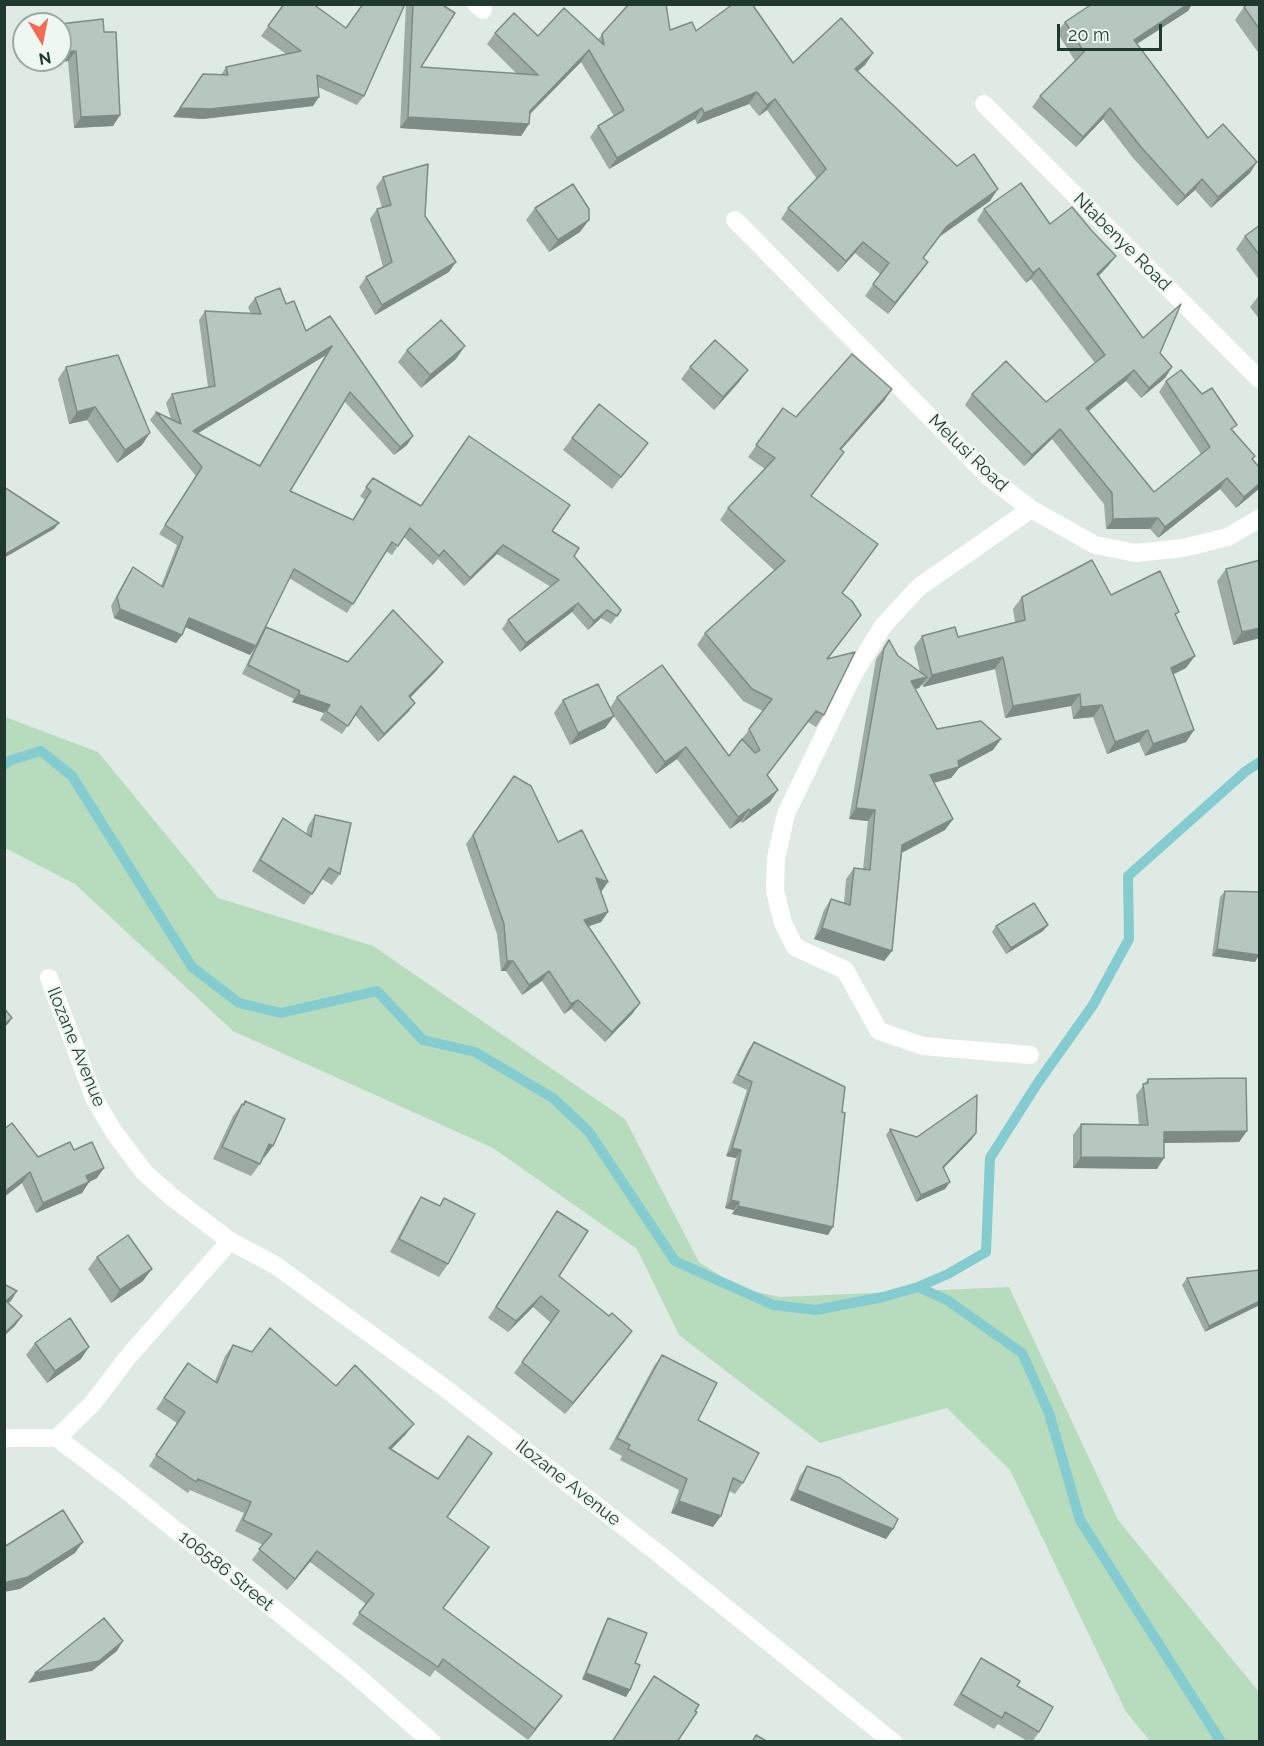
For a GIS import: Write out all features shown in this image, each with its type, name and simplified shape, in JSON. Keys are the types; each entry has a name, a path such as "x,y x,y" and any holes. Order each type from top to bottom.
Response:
{"street":[{"name":"Ntabenye Road","path":"984,104 1260,380"},
{"name":"Melusi Road","path":"735,220 989,477 1031,509 1095,545 1136,553 1183,548 1228,537 1260,518"},
{"path":"1030,1055 923,1046 879,1031 845,970 795,947 783,923 775,891 776,858 786,814 853,675 883,626 919,587 1031,509"},
{"name":"Ilozane Avenue","path":"49,978 95,1100 114,1132 144,1172 172,1197 230,1241 275,1265 442,1386 654,1550 893,1742"},
{"path":"4,1438 57,1438 93,1403 127,1358 230,1241"},
{"name":"106586 Street","path":"57,1438 117,1483 306,1635 432,1742"}],"green space":[{"path":"5,717 98,752 218,898 373,946 625,1119 699,1262 739,1288 780,1297 1009,1287 1118,1520 1259,1692 1259,1741 1150,1741 1126,1712 1010,1470 947,1408 820,1443 679,1335 637,1249 493,1148 233,1031 75,884 5,848"}],"building":[{"path":"284,4 313,4 346,28 363,4 405,4 364,96 317,75 319,97 210,109 180,108 203,74 228,75 226,67 301,51 268,26"},
{"path":"413,4 441,4 455,13 421,67 538,75 495,33 514,13 538,36 564,8 604,45 602,34 629,4 666,4 670,30 692,22 696,31 733,4 752,4 793,63 841,18 873,53 855,69 957,166 974,154 998,189 947,226 923,258 928,262 895,303 873,284 889,263 863,242 846,261 788,208 826,169 775,99 767,105 757,92 704,113 702,108 617,158 598,126 624,110 589,50 530,111 529,124 408,117"},
{"path":"1092,4 1188,4 1134,40 1208,138 1223,124 1257,162 1218,197 1202,179 1185,196 1110,108 1083,137 1040,96 1084,52 1065,22"},
{"path":"1248,4 1260,4 1260,30 1244,7"},
{"path":"103,19 104,32 116,32 120,115 81,117 76,51 72,51 72,23"},
{"path":"428,164 425,216 456,262 382,305 366,277 392,262 377,209 391,205 383,177"},
{"path":"1021,183 1050,224 1072,207 1116,256 1097,274 1143,338 1181,304 1160,353 1172,367 1149,388 1134,370 1086,408 1154,492 1210,447 1166,381 1181,370 1202,394 1212,388 1237,425 1231,429 1255,456 1252,459 1260,468 1260,483 1244,497 1227,478 1165,527 1158,518 1113,519 1112,493 1060,429 1032,455 972,394 1006,361 1046,402 1105,355 1039,268 1033,273 984,209"},
{"path":"573,184 589,209 589,220 558,240 535,208"},
{"path":"1260,225 1260,256 1245,236"},
{"path":"280,288 286,304 294,301 306,331 330,316 413,436 400,447 350,392 290,491 353,520 371,491 366,487 373,478 421,506 469,436 570,505 552,531 579,548 574,556 621,610 617,616 607,610 594,621 578,603 526,643 508,620 559,580 503,545 470,578 444,550 439,556 410,528 398,546 392,542 353,604 294,569 256,646 189,618 182,635 120,609 117,597 133,567 163,587 183,537 165,525 202,467 156,412 181,424 172,394 215,386 205,311 261,314 255,298","holes":["332,346 260,466 193,431"]},
{"path":"441,320 465,346 430,375 407,350"},
{"path":"715,340 748,370 723,397 690,367"},
{"path":"852,354 892,389 840,449 844,452 811,496 878,544 842,593 852,601 861,615 827,659 855,652 824,715 816,711 767,775 778,790 738,817 686,747 665,762 617,697 662,665 729,756 742,739 755,753 760,750 749,729 772,699 752,689 705,633 785,561 728,508 775,458 756,445 783,408 796,417"},
{"path":"118,355 150,433 125,450 95,407 77,412 66,367"},
{"path":"599,404 648,443 621,477 572,438"},
{"path":"4,487 59,523 4,555"},
{"path":"1092,560 1111,595 1160,571 1179,612 1175,614 1195,656 1171,668 1194,730 1153,744 1148,730 1115,742 1102,705 1081,707 1080,694 1013,706 1003,657 932,675 922,636 955,627 958,637 1025,620 1022,597"},
{"path":"1260,560 1260,628 1242,632 1226,569"},
{"path":"393,610 443,662 409,696 415,703 384,734 361,706 348,726 326,711 330,705 298,694 300,691 248,665 266,627 348,662"},
{"path":"889,640 898,656 927,677 911,681 937,729 981,721 1001,739 958,761 959,767 930,775 953,819 902,845 892,951 822,928 831,899 850,905 854,868 870,870 875,810 856,808 884,648"},
{"path":"598,684 614,716 578,733 563,700"},
{"path":"514,776 531,786 558,842 582,830 608,882 596,878 608,912 584,920 640,1003 612,1032 578,1000 571,1004 549,971 529,985 513,961 507,961 504,924 473,835"},
{"path":"315,815 351,823 340,874 329,868 312,894 260,860 283,818 311,837"},
{"path":"1225,891 1260,892 1259,955 1217,949"},
{"path":"1034,903 1048,925 1011,948 996,926"},
{"path":"4,1008 12,1018 4,1024"},
{"path":"754,1042 845,1087 842,1112 845,1113 833,1227 738,1206 739,1202 731,1200 741,1150 732,1148 752,1082 738,1075"},
{"path":"1246,1078 1247,1131 1164,1132 1164,1158 1081,1157 1081,1124 1148,1125 1143,1084 1148,1083 1148,1079"},
{"path":"977,1095 976,1133 943,1167 950,1182 921,1195 890,1129 917,1137"},
{"path":"245,1101 285,1119 273,1146 269,1144 260,1164 222,1147"},
{"path":"12,1123 38,1157 70,1142 74,1150 92,1142 104,1168 86,1176 89,1182 43,1203 30,1172 4,1192 4,1129"},
{"path":"421,1197 440,1206 444,1198 475,1214 448,1264 399,1239"},
{"path":"557,1211 588,1231 559,1276 609,1316 612,1313 632,1331 573,1403 522,1362 559,1311 541,1296 516,1321 496,1307"},
{"path":"128,1235 152,1269 120,1290 97,1257"},
{"path":"1260,1270 1260,1301 1209,1326 1187,1278"},
{"path":"4,1284 17,1291 6,1301 22,1316 4,1334"},
{"path":"70,1318 89,1347 55,1371 35,1343"},
{"path":"270,1328 336,1386 355,1365 414,1424 389,1448 438,1479 468,1436 492,1453 447,1517 489,1547 443,1608 562,1696 535,1729 443,1659 438,1667 359,1613 374,1594 317,1551 295,1579 259,1549 272,1534 243,1520 251,1502 198,1479 196,1482 156,1455 185,1412 164,1398 188,1363 217,1383 233,1345 252,1352"},
{"path":"662,1355 717,1383 698,1420 759,1453 743,1483 733,1478 721,1516 679,1501 687,1479 628,1449 630,1445 617,1438"},
{"path":"807,1466 840,1478 898,1519 893,1529 797,1490"},
{"path":"63,1510 83,1542 28,1577 4,1583 4,1547"},
{"path":"104,1618 123,1641 99,1661 35,1673"},
{"path":"608,1618 647,1633 635,1663 640,1665 630,1690 586,1673"},
{"path":"981,1658 1020,1681 1017,1686 1053,1707 1039,1732 1005,1712 1002,1718 961,1694"},
{"path":"654,1676 699,1705 695,1711 697,1712 677,1742 612,1742"},
{"path":"756,1735 768,1742 752,1742"}],"waterway":[{"path":"4,765 11,760 41,751 72,776 192,967 239,1003 281,1013 377,991 423,1040 475,1052 553,1098 589,1132 675,1261 773,1305 816,1310 883,1297 918,1287 948,1274 986,1252 990,1158 1037,1084 1093,1005 1129,939 1128,876 1246,771 1260,762"},
{"path":"918,1287 947,1300 1022,1353 1049,1413 1080,1520 1221,1742"}]}
